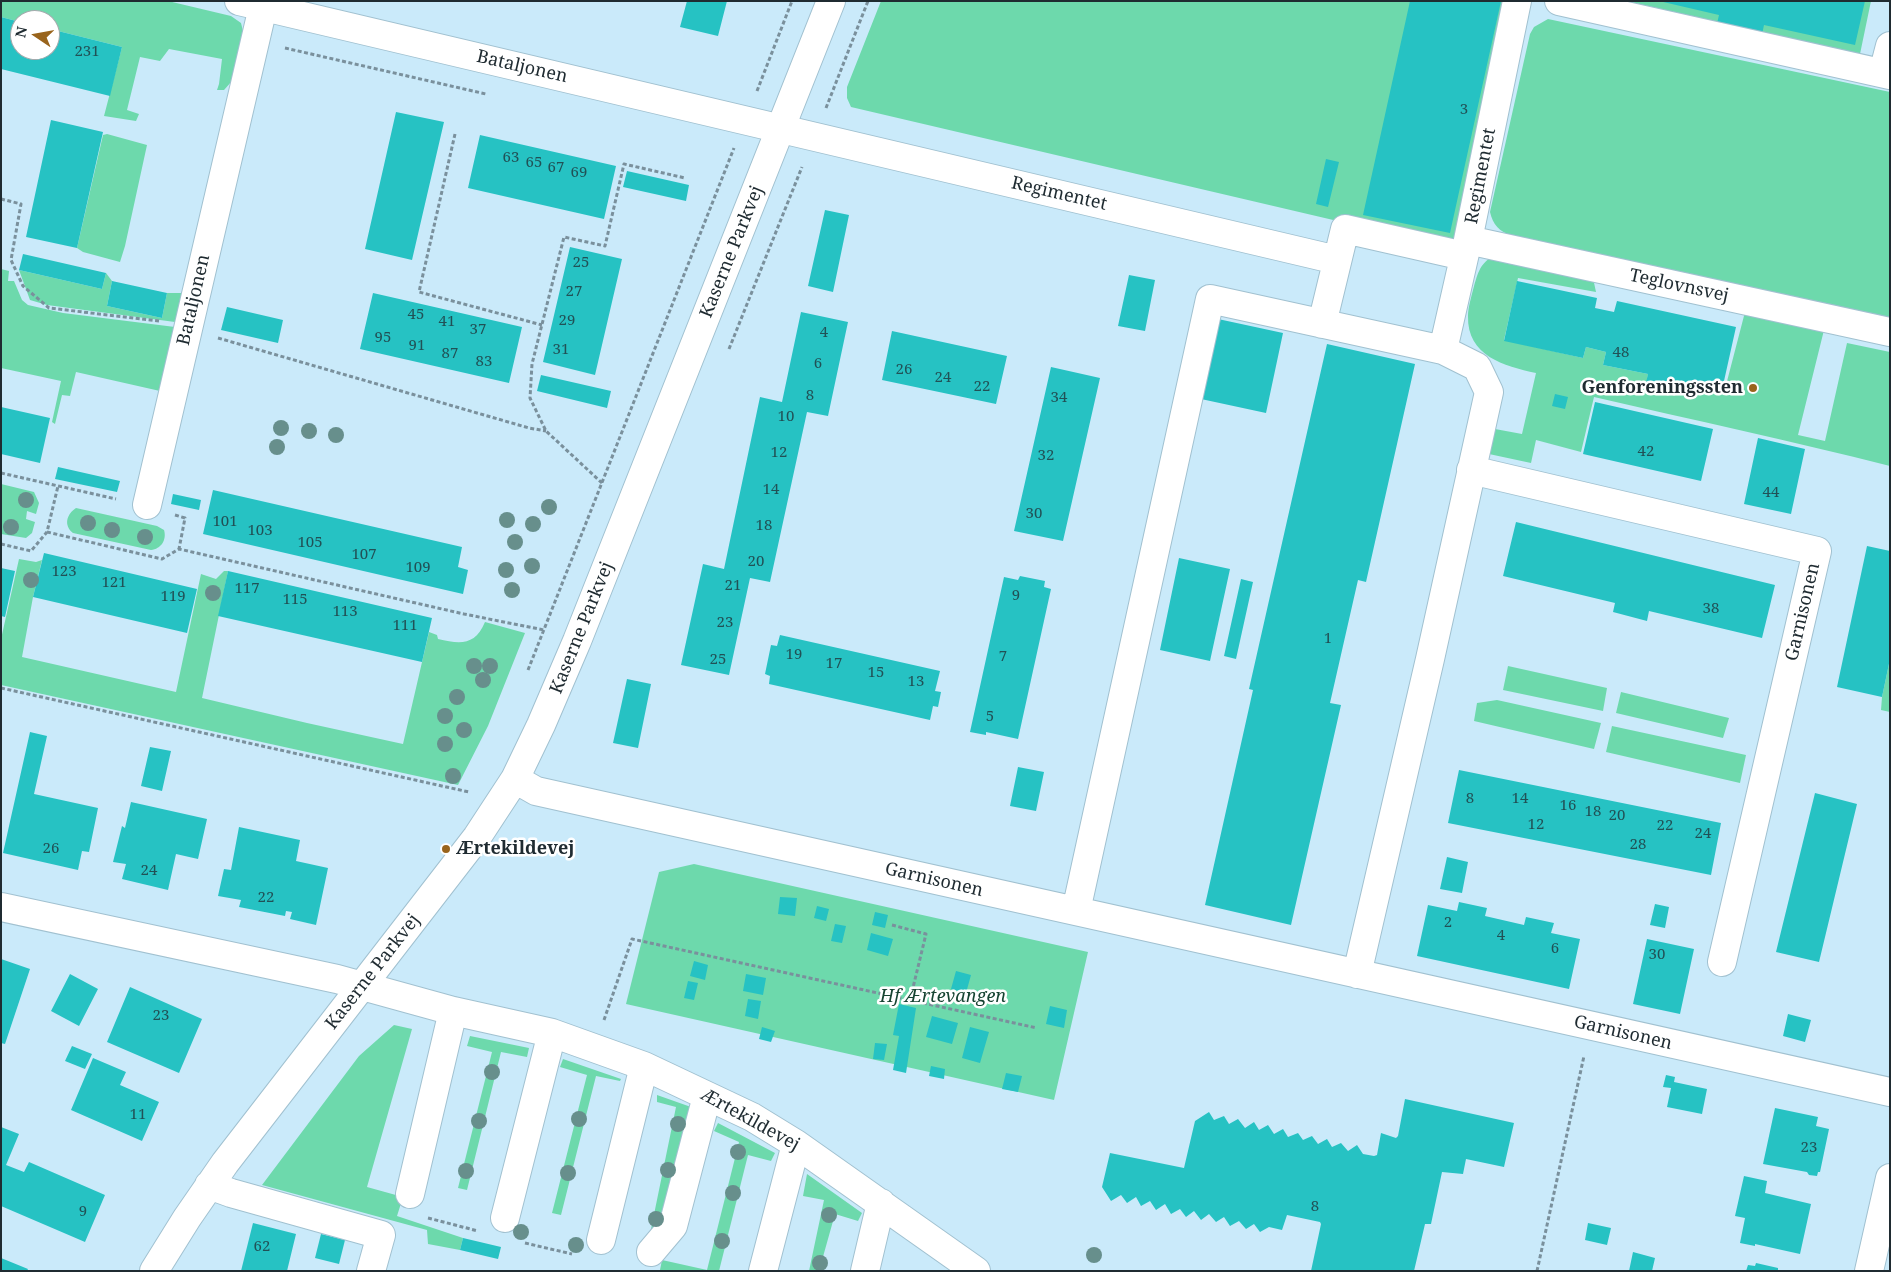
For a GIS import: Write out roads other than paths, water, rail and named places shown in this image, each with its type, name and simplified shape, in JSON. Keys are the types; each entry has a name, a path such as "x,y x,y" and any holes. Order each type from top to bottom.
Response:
{"street":[{"name":"Kaserne Parkvej","path":"154,1271 209,1185 476,837 515,779 541,725 577,641 831,1"},
{"name":"Regimentet","path":"1443,350 1517,1"},
{"path":"1559,1 1887,74 1890,46"},
{"name":"Bataljonen","path":"147,505 188,326 251,4 782,128"},
{"name":"Regimentet","path":"782,128 1337,260"},
{"name":"Teglovnsvej","path":"1337,260 1345,229 1466,248 1890,332"},
{"path":"1322,324 1337,260"},
{"path":"1076,911 1210,299 1443,350 1477,367 1489,392 1430,659 1357,974"},
{"name":"Garnisonen","path":"1471,470 1817,551 1722,962"},
{"name":"Garnisonen","path":"515,779 536,791 1890,1092"},
{"name":"Ærtekildevej","path":"1,907 363,986 453,1011 552,1033 644,1066 752,1117 796,1144 973,1270"},
{"path":"410,1194 453,1011"},
{"path":"505,1218 552,1033"},
{"path":"601,1240 644,1066"},
{"path":"651,1252 674,1226 707,1096"},
{"path":"763,1271 796,1144"},
{"path":"1869,1271 1890,1178"},
{"path":"209,1185 231,1193 381,1235 371,1271"},
{"path":"865,1271 881,1203"}],"place":[{"name":"Genforeningssten","path":"1753,388"},
{"name":"Ærtekildevej","path":"446,849"}],"park label":[{"name":"Hf Ærtevangen","path":"943,997"}]}
